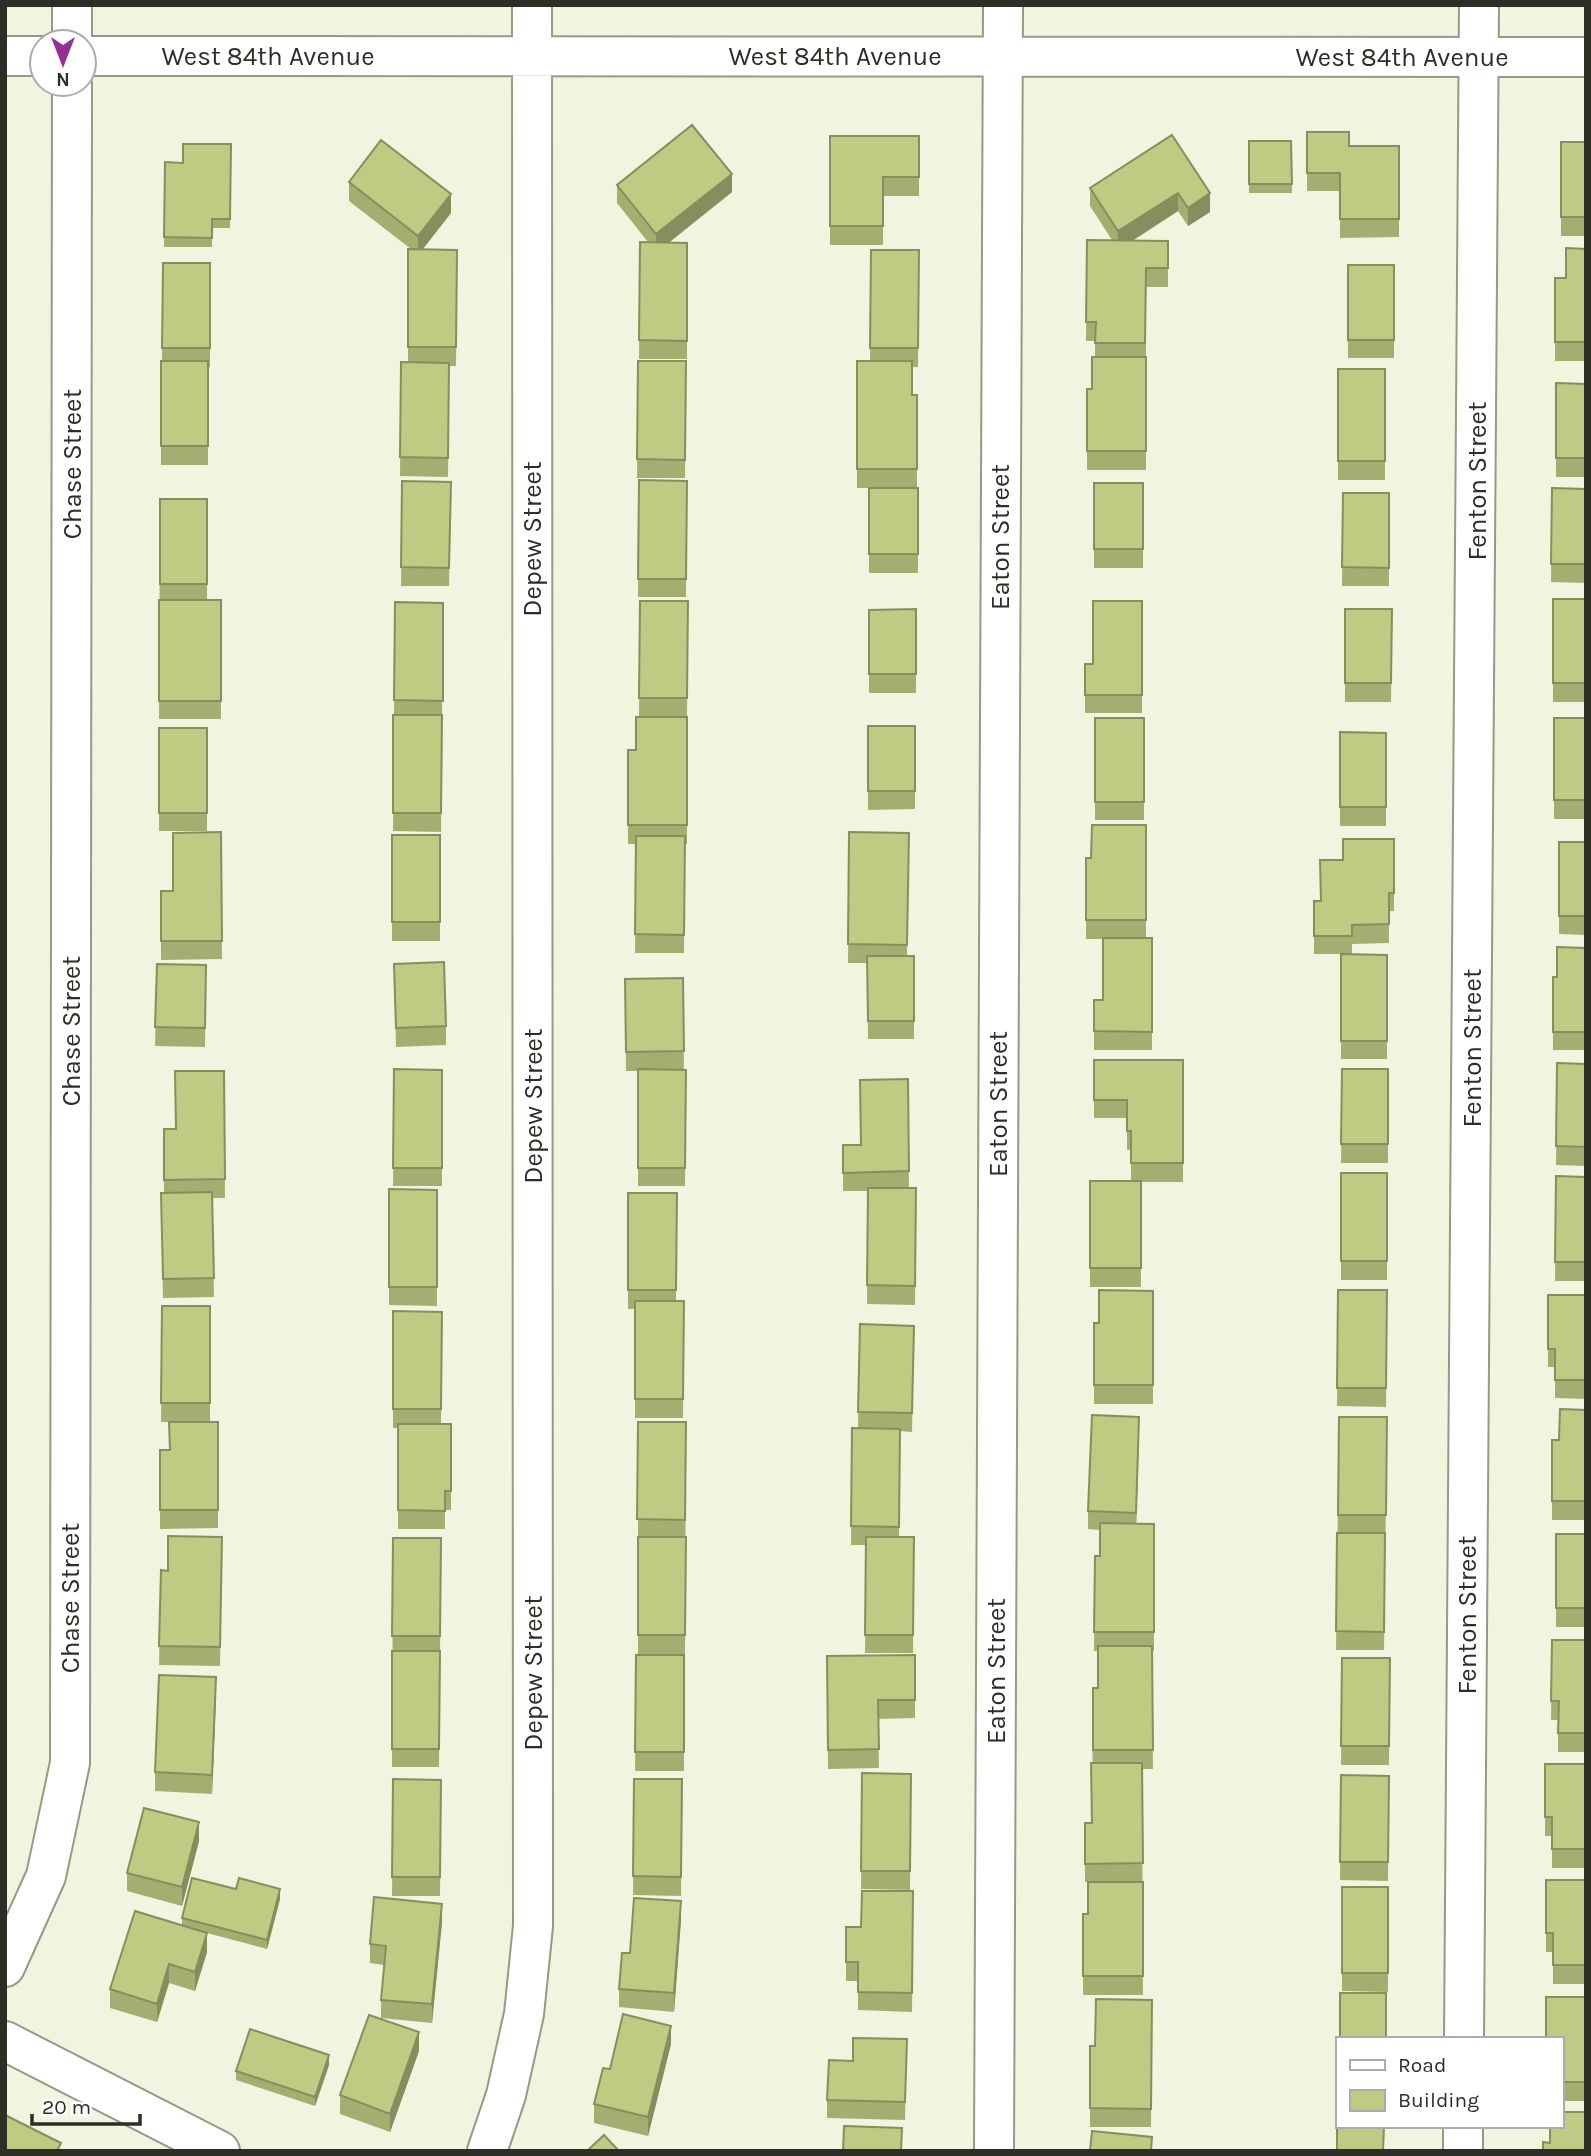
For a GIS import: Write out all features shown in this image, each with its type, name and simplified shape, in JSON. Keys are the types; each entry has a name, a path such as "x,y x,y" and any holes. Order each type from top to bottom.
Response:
{"street":[{"path":"72,5 72,28"},
{"name":"Depew Street","path":"487,2151 506,2095 524,2014 533,1926 532,5"},
{"name":"Eaton Street","path":"994,2151 1003,5"},
{"name":"Fenton Street","path":"1464,2037 1479,5"},
{"path":"5,55 28,56"},
{"name":"West 84th Avenue","path":"98,56 1586,57"},
{"name":"Chase Street","path":"5,1966 46,1875 70,1763 72,98"},
{"path":"5,2041 220,2151"},
{"path":"1463,2128 1463,2151"}],"building":[{"path":"692,125 732,174 656,234 617,185"},
{"path":"1307,132 1349,132 1349,146 1399,146 1399,219 1340,219 1340,173 1307,173"},
{"path":"1172,135 1210,193 1188,208 1178,193 1118,231 1090,188"},
{"path":"830,136 919,136 919,177 883,177 883,226 830,226"},
{"path":"381,140 451,194 418,236 349,182"},
{"path":"1249,141 1291,141 1292,184 1249,184"},
{"path":"1561,142 1586,142 1586,217 1561,217"},
{"path":"183,144 231,144 230,219 212,219 212,238 164,237 165,162 183,163"},
{"path":"1087,240 1168,241 1168,268 1146,268 1145,343 1095,343 1096,322 1086,322"},
{"path":"640,242 687,243 687,341 639,340"},
{"path":"1566,248 1586,249 1586,342 1555,342 1555,278 1566,278"},
{"path":"408,249 457,250 456,347 408,347"},
{"path":"871,250 919,250 918,348 870,348"},
{"path":"163,263 210,263 210,348 162,348"},
{"path":"1348,265 1394,265 1394,340 1348,340"},
{"path":"1092,357 1146,357 1146,451 1087,451 1087,389 1092,389"},
{"path":"161,361 208,361 208,446 161,446"},
{"path":"638,361 686,361 685,460 637,459"},
{"path":"857,361 912,361 912,395 917,395 917,469 857,469"},
{"path":"401,362 449,363 448,458 400,457"},
{"path":"1338,369 1385,369 1385,461 1338,461"},
{"path":"1556,383 1586,384 1586,458 1556,458"},
{"path":"639,480 687,481 686,579 638,579"},
{"path":"402,481 451,482 449,568 401,567"},
{"path":"1094,483 1143,483 1143,549 1094,549"},
{"path":"869,488 918,488 918,554 869,554"},
{"path":"1552,488 1586,489 1586,564 1551,564"},
{"path":"1343,493 1389,493 1389,568 1342,567"},
{"path":"160,499 207,499 207,584 160,584"},
{"path":"1553,599 1586,599 1586,683 1553,683"},
{"path":"159,600 221,600 221,701 159,701"},
{"path":"640,601 688,601 687,698 639,698"},
{"path":"1093,601 1142,601 1142,695 1085,695 1085,664 1093,664"},
{"path":"395,602 443,603 443,701 394,700"},
{"path":"916,609 916,674 869,674 869,610"},
{"path":"1345,609 1392,609 1391,683 1345,683"},
{"path":"393,715 442,715 441,813 393,813"},
{"path":"636,717 687,717 687,825 628,825 628,750 636,750"},
{"path":"1095,718 1144,718 1144,802 1095,802"},
{"path":"1554,718 1586,718 1586,800 1554,800"},
{"path":"868,726 915,726 915,791 868,791"},
{"path":"159,728 207,728 207,813 159,813"},
{"path":"1340,732 1386,733 1386,807 1340,807"},
{"path":"1092,825 1146,825 1146,920 1086,920 1086,858 1091,858"},
{"path":"221,832 222,941 161,941 161,891 173,891 173,833"},
{"path":"849,832 909,833 907,945 848,944"},
{"path":"392,835 440,835 440,922 392,922"},
{"path":"636,836 685,836 684,935 635,934"},
{"path":"1343,839 1394,839 1394,893 1389,893 1389,924 1352,925 1352,936 1314,936 1314,901 1321,901 1320,860 1343,860"},
{"path":"1559,842 1586,842 1586,916 1559,916"},
{"path":"1103,938 1152,938 1152,1032 1094,1031 1094,1000 1103,1000"},
{"path":"1557,947 1586,948 1586,1032 1553,1032 1553,977 1557,977"},
{"path":"1341,954 1387,955 1387,1041 1341,1041"},
{"path":"867,956 914,956 914,1021 868,1021"},
{"path":"444,962 446,1026 396,1028 394,964"},
{"path":"157,964 206,965 205,1028 155,1027"},
{"path":"683,978 684,1051 626,1052 625,979"},
{"path":"1094,1060 1183,1060 1183,1163 1131,1163 1127,1100 1094,1100"},
{"path":"1557,1063 1586,1064 1586,1147 1556,1146"},
{"path":"394,1069 442,1070 442,1168 393,1168"},
{"path":"638,1069 686,1070 685,1168 638,1168"},
{"path":"1342,1069 1388,1069 1388,1144 1341,1144"},
{"path":"175,1071 224,1071 225,1179 164,1180 164,1129 176,1129"},
{"path":"908,1079 909,1171 843,1173 843,1145 861,1145 860,1080"},
{"path":"1341,1173 1387,1173 1387,1261 1341,1261"},
{"path":"1556,1176 1586,1177 1586,1262 1555,1262"},
{"path":"1090,1181 1141,1181 1141,1268 1090,1268"},
{"path":"868,1188 916,1188 915,1286 867,1285"},
{"path":"389,1189 437,1190 437,1287 389,1287"},
{"path":"212,1192 214,1278 163,1279 161,1193"},
{"path":"628,1193 677,1193 676,1290 628,1290"},
{"path":"1099,1290 1153,1291 1153,1385 1094,1385 1094,1323 1099,1323"},
{"path":"1338,1290 1387,1290 1386,1388 1337,1388"},
{"path":"1548,1295 1586,1295 1586,1380 1555,1380 1555,1349 1548,1349"},
{"path":"635,1301 684,1301 683,1399 635,1399"},
{"path":"162,1306 210,1306 210,1403 161,1403"},
{"path":"393,1311 442,1312 441,1409 393,1409"},
{"path":"860,1324 914,1326 912,1413 858,1412"},
{"path":"1560,1409 1586,1410 1586,1501 1552,1501 1552,1440 1559,1440"},
{"path":"1092,1415 1139,1417 1136,1513 1088,1511"},
{"path":"1339,1417 1387,1417 1386,1515 1338,1515"},
{"path":"169,1422 218,1422 218,1510 160,1510 160,1450 170,1450"},
{"path":"638,1422 686,1422 685,1520 637,1519"},
{"path":"398,1424 451,1424 451,1491 445,1491 445,1511 398,1510"},
{"path":"852,1428 900,1429 899,1527 851,1526"},
{"path":"1100,1523 1154,1524 1154,1632 1094,1632 1095,1556 1100,1556"},
{"path":"1337,1533 1385,1533 1384,1632 1336,1631"},
{"path":"1556,1534 1586,1534 1586,1608 1556,1608"},
{"path":"168,1536 222,1537 220,1647 159,1646 161,1570 168,1571"},
{"path":"638,1537 686,1537 685,1635 638,1635"},
{"path":"866,1537 914,1537 913,1635 865,1635"},
{"path":"393,1538 441,1538 440,1636 392,1636"},
{"path":"1552,1640 1586,1640 1586,1733 1558,1733 1559,1701 1551,1701"},
{"path":"1098,1646 1152,1646 1153,1750 1093,1750 1093,1688 1098,1688"},
{"path":"392,1651 440,1651 439,1749 392,1749"},
{"path":"636,1655 684,1655 684,1752 635,1752"},
{"path":"915,1655 915,1700 878,1700 879,1749 828,1750 827,1656"},
{"path":"1342,1658 1390,1658 1389,1746 1341,1746"},
{"path":"159,1675 216,1677 212,1775 155,1772"},
{"path":"1091,1763 1142,1763 1143,1863 1085,1864 1085,1823 1092,1823"},
{"path":"1545,1764 1586,1764 1586,1849 1552,1849 1552,1817 1545,1817"},
{"path":"862,1773 911,1774 910,1871 861,1871"},
{"path":"1341,1775 1389,1776 1388,1862 1340,1862"},
{"path":"393,1779 441,1780 440,1877 392,1877"},
{"path":"634,1779 682,1779 681,1877 633,1876"},
{"path":"144,1808 199,1822 182,1887 127,1873"},
{"path":"192,1878 236,1889 239,1878 280,1889 267,1940 182,1918"},
{"path":"1546,1880 1586,1880 1586,1965 1553,1965 1553,1933 1546,1933"},
{"path":"1088,1882 1143,1882 1143,1976 1083,1976 1083,1914 1088,1914"},
{"path":"1342,1887 1388,1887 1388,1973 1342,1973"},
{"path":"862,1891 913,1891 912,1993 858,1992 858,1962 846,1962 846,1927 861,1927"},
{"path":"374,1897 442,1904 432,2004 381,2000 386,1946 370,1944"},
{"path":"634,1898 681,1901 674,1993 619,1989 622,1953 630,1953"},
{"path":"135,1911 207,1933 195,1972 169,1964 157,2004 110,1989"},
{"path":"1340,1993 1386,1993 1386,2037 1340,2037"},
{"path":"1546,1997 1586,1997 1586,2082 1563,2082 1563,2037 1546,2037"},
{"path":"1096,1999 1152,2000 1151,2109 1090,2108 1090,2046 1095,2046"},
{"path":"623,2014 671,2026 648,2117 594,2104 603,2068 610,2069"},
{"path":"369,2015 419,2032 390,2114 340,2095"},
{"path":"250,2029 329,2055 315,2097 236,2071"},
{"path":"853,2038 907,2039 905,2102 827,2100 829,2060 853,2061"},
{"path":"1563,2112 1586,2112 1586,2151 1543,2151 1543,2142 1550,2143 1550,2128 1563,2128"},
{"path":"5,2115 61,2143 57,2151 5,2151"},
{"path":"844,2126 902,2128 901,2151 843,2151"},
{"path":"1337,2128 1384,2128 1383,2151 1337,2151"},
{"path":"1092,2131 1152,2137 1151,2151 1090,2151"},
{"path":"604,2135 619,2151 587,2151"}]}
